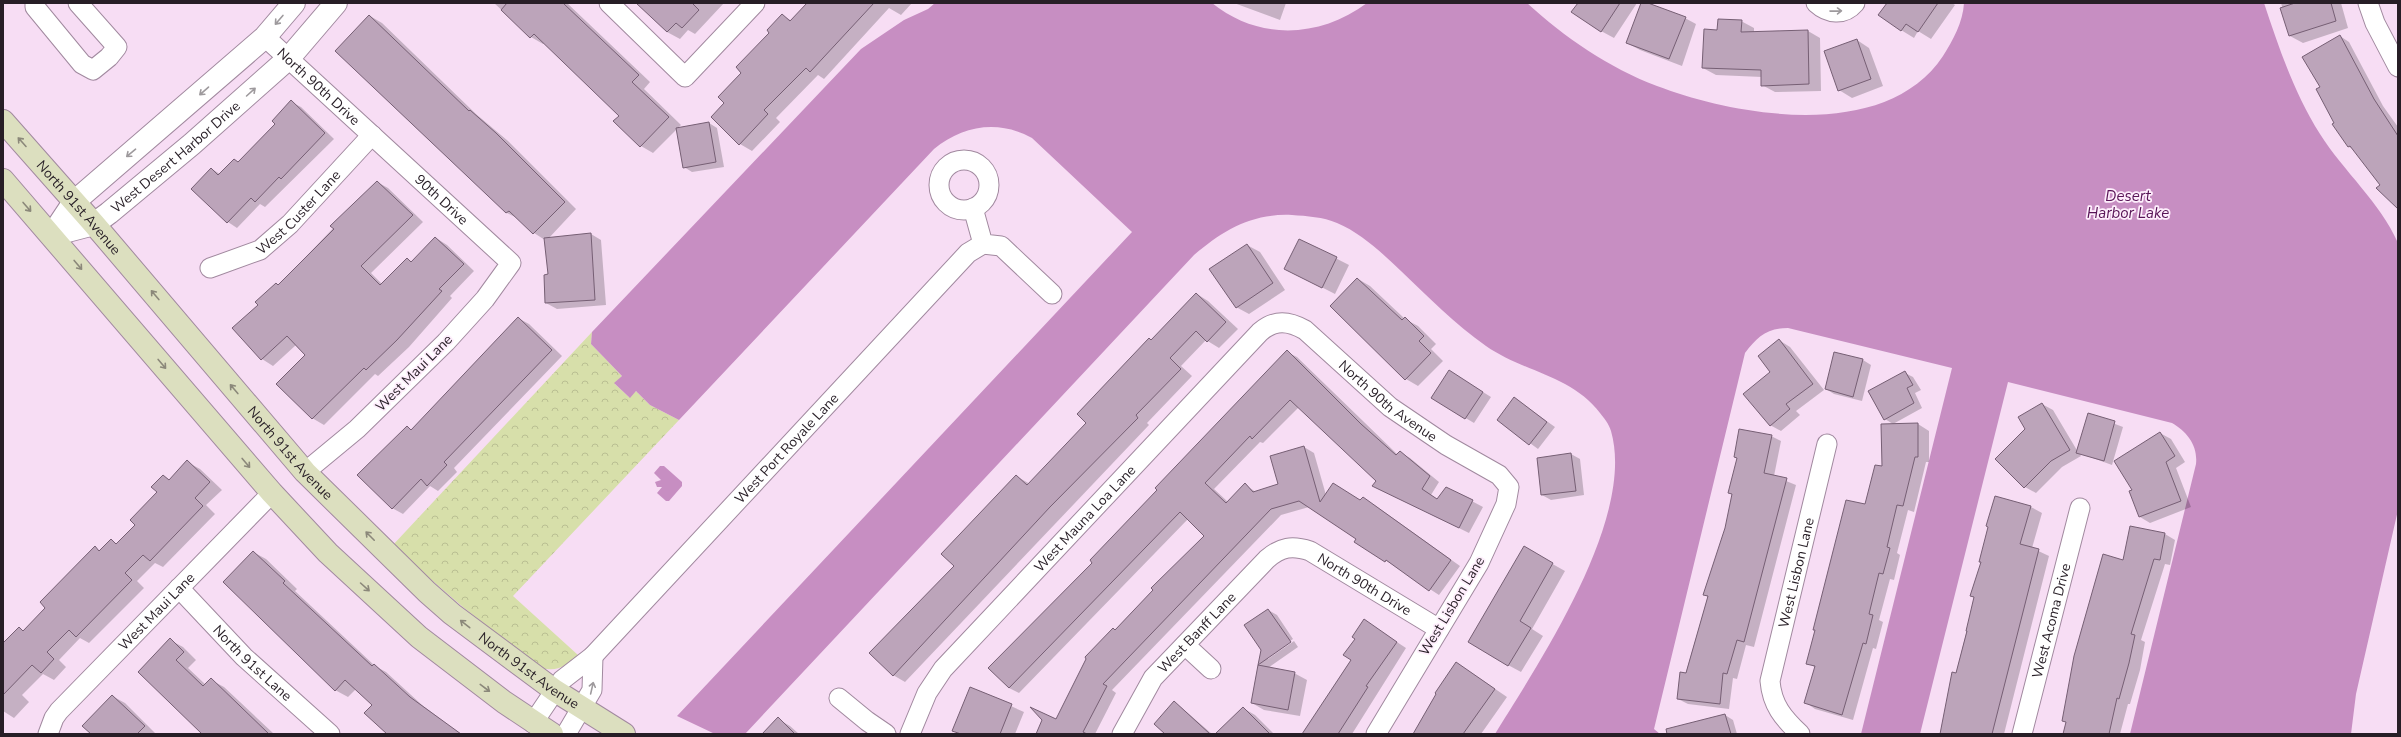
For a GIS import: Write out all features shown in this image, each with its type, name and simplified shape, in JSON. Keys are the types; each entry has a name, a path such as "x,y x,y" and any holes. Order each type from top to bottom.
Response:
{"main road":[{"name":"North 91st Avenue","path":"3,121 94,224 305,472 427,592 502,653 581,708 624,734"},
{"path":"3,180 52,235 272,493 328,553 419,637 533,723 552,734"}],"street":[{"path":"35,3 35,7 82,64 93,70 109,57 117,46 78,3"},
{"path":"52,235 74,202 265,37 294,3"},
{"name":"West Desert Harbor Drive","path":"52,235 94,224 192,144 289,58 336,3"},
{"path":"609,3 685,77 755,3"},
{"path":"1816,3 1829,11 1838,12 1846,10 1856,3"},
{"path":"2368,3 2375,23 2398,67"},
{"name":"North 90th Drive","path":"265,37 372,135"},
{"name":"90th Drive","path":"372,135 511,263"},
{"name":"West Custer Lane","path":"210,268 260,250 290,224 372,135"},
{"path":"973,208 983,244 1001,246 1052,294"},
{"name":"West Port Royale Lane","path":"533,723 554,690 571,671 593,656 968,254 983,244"},
{"name":"West Maui Lane","path":"305,472 357,429 446,342 485,299 511,263"},
{"name":"North 90th Avenue","path":"1282,322 1290,323 1305,330 1390,407 1446,445 1499,475"},
{"name":"West Mauna Loa Lane","path":"910,734 927,693 943,669 1260,332 1273,323 1282,322"},
{"name":"West Lisbon Lane","path":"1800,734 1784,718 1773,700 1770,681 1771,671 1827,444"},
{"name":"West Lisbon Lane","path":"1376,734 1479,563 1506,504 1509,487 1499,475"},
{"name":"West Maui Lane","path":"48,734 54,718 59,711 272,493"},
{"name":"West Acoma Drive","path":"2022,734 2080,508"},
{"name":"North 90th Drive","path":"1288,547 1298,547 1310,551 1439,629"},
{"name":"West Banff Lane","path":"1122,734 1153,678 1267,559 1276,551 1288,547"},
{"name":"North 91st Lane","path":"179,588 244,658 330,734"},
{"path":"1185,645 1211,669"},
{"path":"566,734 592,690 593,656"},
{"path":"839,698 866,721 886,734"}],"green space":[{"path":"592,332 591,344 622,376 615,384 629,397 636,391 650,405 679,420 513,596 578,655 570,662 557,669 547,669 541,668 464,608 392,546"}],"water":[{"name":"Desert Harbor Lake","path":"935,3 1212,3 1230,15 1249,24 1269,29 1290,30 1310,28 1330,23 1349,15 1367,3 1527,3 1556,28 1588,50 1639,79 1690,97 1728,106 1768,113 1809,115 1849,111 1886,101 1918,83 1943,56 1950,44 1960,24 1964,3 2264,3 2275,37 2302,103 2330,148 2382,214 2398,243 2398,510 2356,694 2351,734 2130,734 2196,464 2193,445 2187,435 2172,423 2008,382 1920,734 1861,734 1952,368 1788,328 1781,328 1763,334 1745,353 1654,729 1660,734 1495,734 1536,668 1558,629 1579,588 1597,546 1610,505 1615,466 1610,428 1600,413 1588,400 1575,390 1546,375 1500,355 1463,329 1394,264 1363,238 1346,227 1326,219 1292,215 1277,215 1251,220 1227,231 1194,255 745,734 715,734 677,716 1132,232 1032,138 1006,128 993,127 968,130 945,141 934,149 679,420 650,405 636,391 630,398 614,383 622,376 591,344 592,332 861,49 904,20 928,9"},
{"path":"660,466 664,466 682,482 682,486 669,501 666,501 657,493 662,487 657,487 655,482 661,480 654,473"}],"building":[{"path":"507,3 563,3 639,75 632,82 669,117 640,147 613,121 619,116 534,34 530,38 501,10"},
{"path":"636,3 692,3 699,10 682,28 676,23 667,32"},
{"path":"807,3 874,3 810,72 806,68 764,110 768,114 739,145 711,117 724,103 718,97 741,73 736,67 769,33 767,30 782,14 790,21"},
{"path":"1578,3 1620,3 1601,32 1571,12"},
{"path":"1641,3 1648,3 1686,17 1669,59 1626,43"},
{"path":"1887,3 1938,3 1918,32 1906,24 1901,31 1878,15"},
{"path":"2295,3 2331,3 2336,21 2289,36 2280,8"},
{"path":"369,15 469,111 470,110 496,133 565,202 533,234 509,211 506,213 335,51"},
{"path":"1718,19 1742,20 1741,32 1808,30 1809,84 1761,86 1761,70 1702,68 1704,29 1717,30"},
{"path":"2340,35 2374,99 2398,136 2398,209 2376,188 2380,185 2350,146 2348,147 2332,124 2334,123 2316,89 2320,87 2302,57"},
{"path":"1857,39 1871,79 1838,91 1824,51"},
{"path":"291,100 325,133 281,179 279,177 255,202 251,198 227,223 191,189 211,168 218,175 234,159 238,162 275,124 272,121"},
{"path":"709,122 716,162 683,168 676,128"},
{"path":"377,181 413,215 361,266 380,285 407,258 411,262 435,237 464,264 439,289 442,291 397,340 366,370 364,368 312,419 276,384 305,355 287,336 261,360 232,328 258,305 255,302 276,283 278,285 334,229 330,226"},
{"path":"591,233 595,300 545,303 544,275 548,274 544,238"},
{"path":"1299,239 1337,257 1322,288 1284,269"},
{"path":"1247,244 1273,283 1236,308 1209,269"},
{"path":"1357,278 1402,320 1405,317 1424,336 1419,341 1431,353 1405,380 1330,306"},
{"path":"1196,293 1226,322 1207,342 1196,331 1170,358 1181,369 1136,415 1138,418 1050,507 893,676 869,653 954,566 941,554 1016,475 1027,485 1086,423 1077,414 1149,338 1151,340"},
{"path":"518,317 552,350 444,462 447,465 427,486 421,479 392,509 357,475 407,426 411,430"},
{"path":"1779,339 1813,384 1786,404 1790,409 1770,426 1743,394 1770,372 1758,356"},
{"path":"1287,350 1361,424 1396,455 1400,451 1430,476 1422,489 1437,499 1446,487 1473,500 1459,528 1372,486 1376,481 1290,400 1252,439 1250,436 1205,483 1226,503 1245,483 1253,492 1278,484 1270,456 1304,446 1320,502 1333,483 1360,500 1363,497 1451,560 1429,591 1386,560 1385,562 1354,542 1356,539 1299,501 1271,509 1103,684 1107,686 1083,732 1087,734 1036,734 1042,720 1030,707 1056,719 1086,659 1085,657 1113,628 1115,630 1153,590 1151,588 1204,536 1180,512 1009,688 988,668 1092,563 1090,560 1157,490 1155,488"},
{"path":"1834,352 1863,359 1853,397 1825,389"},
{"path":"1449,370 1483,392 1465,419 1431,398"},
{"path":"1905,371 1913,385 1907,388 1914,403 1884,420 1868,391"},
{"path":"1514,397 1547,422 1529,445 1497,420"},
{"path":"2042,403 2070,450 2051,461 2024,488 1995,459 2025,429 2018,417"},
{"path":"2088,413 2115,421 2104,461 2076,453"},
{"path":"1918,423 1918,457 1915,457 1903,506 1897,505 1887,547 1890,548 1883,574 1879,573 1869,614 1873,615 1866,644 1863,643 1842,715 1804,703 1815,666 1806,664 1815,630 1813,630 1846,500 1865,504 1875,465 1882,466 1881,424"},
{"path":"1739,429 1772,435 1764,473 1787,478 1744,642 1737,640 1727,674 1723,673 1720,704 1677,699 1680,672 1686,673 1708,596 1703,595 1725,528 1732,494 1728,493 1737,458 1734,457"},
{"path":"2160,432 2175,456 2166,462 2181,501 2139,517 2129,491 2132,490 2114,461"},
{"path":"1571,453 1576,491 1541,495 1537,458"},
{"path":"187,460 210,482 195,498 203,506 150,561 143,555 125,573 132,580 76,637 69,630 47,652 54,659 41,673 32,665 3,695 3,643 19,627 23,631 45,608 40,602 95,546 99,551 111,539 116,544 135,525 130,520 157,492 151,487 163,475 169,480"},
{"path":"1995,496 2031,506 2020,544 2039,549 1992,734 1940,734 1952,672 1956,673 1967,631 1974,597 1970,596 1981,562 1979,562 1988,527 1986,526"},
{"path":"2130,526 2165,533 2160,560 2154,559 2131,634 2135,635 2129,663 2119,699 2117,698 2109,734 2063,734 2066,722 2062,721 2074,656 2103,554 2123,560"},
{"path":"1524,546 1553,563 1520,621 1531,628 1508,666 1468,642"},
{"path":"253,551 285,581 283,583 372,666 374,664 410,697 461,734 387,734 364,713 372,705 345,680 335,691 223,582"},
{"path":"1268,609 1291,642 1258,665 1261,650 1244,625"},
{"path":"1364,619 1397,642 1366,686 1368,687 1338,734 1302,734 1351,660 1343,655 1355,639 1352,637"},
{"path":"170,638 184,652 176,660 203,686 211,678 269,734 202,734 138,672"},
{"path":"1456,662 1495,689 1463,734 1413,734 1436,694 1435,693"},
{"path":"1258,665 1295,672 1288,710 1251,703"},
{"path":"970,687 1012,704 1000,734 961,734 952,731"},
{"path":"112,695 145,726 137,734 91,734 82,726"},
{"path":"1174,701 1210,734 1165,734 1154,724"},
{"path":"1243,707 1270,734 1215,734"},
{"path":"1725,714 1731,734 1667,734 1666,729"},
{"path":"778,717 795,734 762,734"}]}
